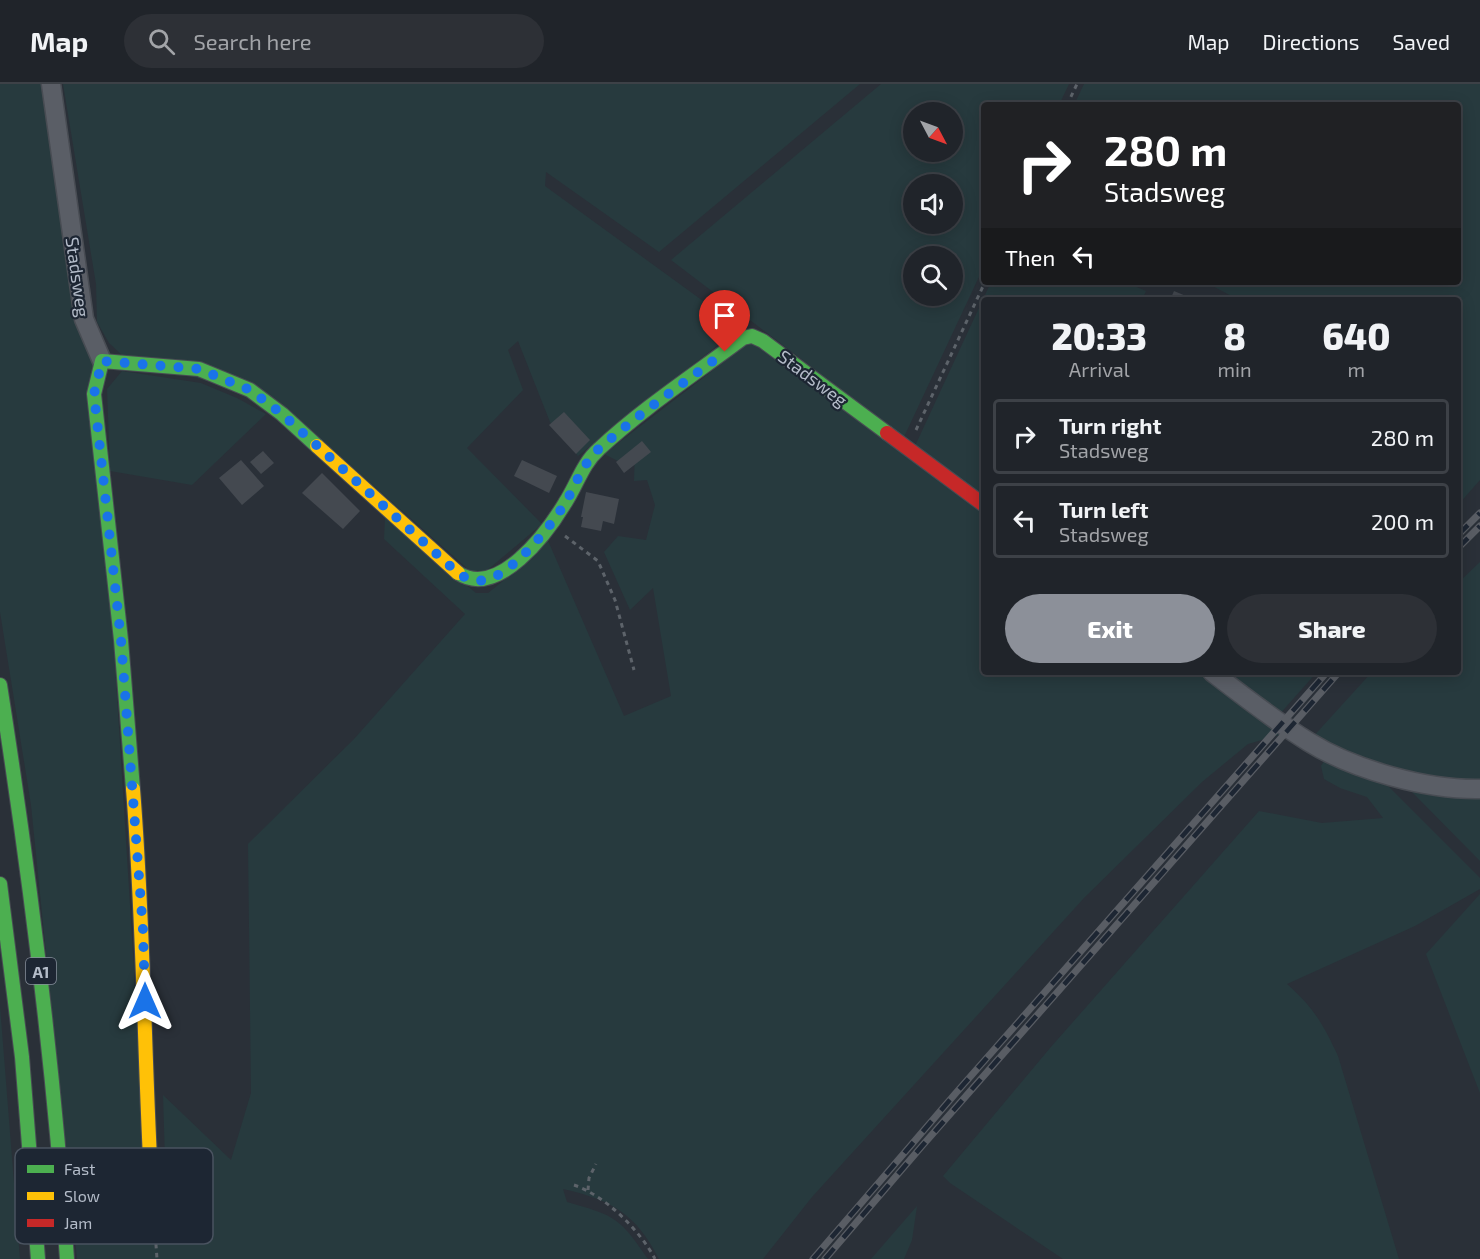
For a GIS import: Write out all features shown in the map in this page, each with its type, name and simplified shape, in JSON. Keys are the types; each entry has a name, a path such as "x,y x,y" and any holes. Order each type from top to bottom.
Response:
{"main road":[{"name":"Stadsweg","path":"102,361 199,369 250,390 282,414 460,575 471,580 486,580 497,575 522,556 567,500 576,480 599,448 743,338 752,336 763,341 981,503"},
{"path":"102,361 94,394 121,640 137,835 144,954 145,1072 149,1148"},
{"name":"A1","path":"0,685 26,846 59,1148"},
{"name":"A1","path":"0,884 22,1057 29,1148"},
{"name":"A1","path":"37,1244 38,1259"},
{"name":"A1","path":"67,1244 68,1259"}],"street":[{"name":"Stadsweg","path":"51,84 84,319 102,361"},
{"path":"1216,675 1288,729 1318,747 1387,775 1465,790 1480,789"}],"path":[{"path":"1068,102 1077,84"},
{"path":"907,448 984,285"},
{"path":"549,524 598,561 615,600 634,670"},
{"path":"588,1190 589,1178 596,1164"},
{"path":"574,1185 588,1190 615,1211 644,1239 655,1259"},
{"path":"156,1244 157,1259"}],"green space":[{"path":"0,84 46,84 96,357 145,1148 66,1148 31,805 0,612"},
{"path":"63,84 860,84 659,252 546,172 545,186 736,325 737,330 578,456 550,422 518,341 508,350 523,390 467,448 542,524 478,578 280,403 123,356 109,343 97,322 96,284"},
{"path":"881,84 1069,84 1060,102 981,102 981,272 904,437 671,260"},
{"path":"1084,84 1480,84 1480,480 1461,502 1461,297 1233,297 1211,285 1461,285 1461,102 1075,102"},
{"path":"990,285 1132,285 1146,291 1143,297 984,297"},
{"path":"981,304 981,495 915,446"},
{"path":"751,341 981,511 981,675 1202,675 1282,734 1248,744 1202,782 1084,898 812,1197 763,1259 659,1259 641,1231 621,1211 595,1198 563,1189 567,1202 607,1215 623,1226 648,1259 77,1259 75,1244 213,1244 213,1148 165,1148 163,1095 231,1160 251,1093 248,844 354,739 465,614 384,539 385,518 476,593 488,593 503,581 546,536 624,716 671,696 653,588 630,610 604,552 618,536 646,540 655,505 647,480 634,481 635,450 620,462 604,454"},
{"path":"122,371 201,383 237,398 266,414 192,485 110,471 107,389"},
{"path":"1480,562 1480,782 1385,771 1311,739 1369,675 1461,675 1461,580"},
{"path":"1223,675 1314,675 1278,716"},
{"path":"1324,761 1387,785 1480,878 1480,889 1415,926 1287,984 1317,1017 1338,1056 1399,1259 1063,1259 950,1183 943,1176 1050,1048 1259,811 1322,823 1383,818 1367,797 1340,788 1324,779 1321,766"},
{"path":"1411,791 1445,796 1480,793 1480,861"},
{"path":"1480,894 1480,1093 1426,954"},
{"path":"0,1006 15,1196 15,1244 19,1244 20,1259 0,1259"},
{"path":"917,1206 912,1240 904,1259 871,1259"}],"building":[{"path":"1174,291 1188,297 1171,297"},
{"path":"564,412 590,440 576,454 549,425"},
{"path":"642,441 651,452 624,473 616,462"},
{"path":"263,451 274,463 261,474 250,462"},
{"path":"241,460 264,486 242,505 219,478"},
{"path":"522,460 557,476 549,493 514,476"},
{"path":"322,473 360,511 343,529 302,493"},
{"path":"586,492 619,499 614,524 603,521 601,531 581,527"}],"railway":[{"path":"1461,532 1480,513"},
{"path":"1461,545 1480,526"},
{"path":"813,1259 955,1094 1324,675"},
{"path":"825,1259 1336,675"}],"traffic: fast":[{"path":"458,573 473,579 489,577 505,570 520,559 557,516 584,468 599,449 651,405 743,338 752,336 763,341 887,433"},
{"path":"133,789 121,640 94,394 102,361 199,369 250,390 282,414 317,446"},
{"path":"0,685 40,971 58,1148"},
{"path":"0,884 22,1057 29,1148"},
{"path":"37,1244 38,1259"},
{"path":"66,1244 67,1259"}],"traffic: slow":[{"path":"317,446 458,573"},
{"path":"133,789 150,1148"}],"traffic: jam":[{"path":"887,433 981,503"}],"route":[{"path":"145,1001 137,835 121,640 94,394 102,361 199,369 250,390 282,414 460,575 471,580 486,580 497,575 522,556 556,516 567,500 576,480 599,448 725,352"}]}
